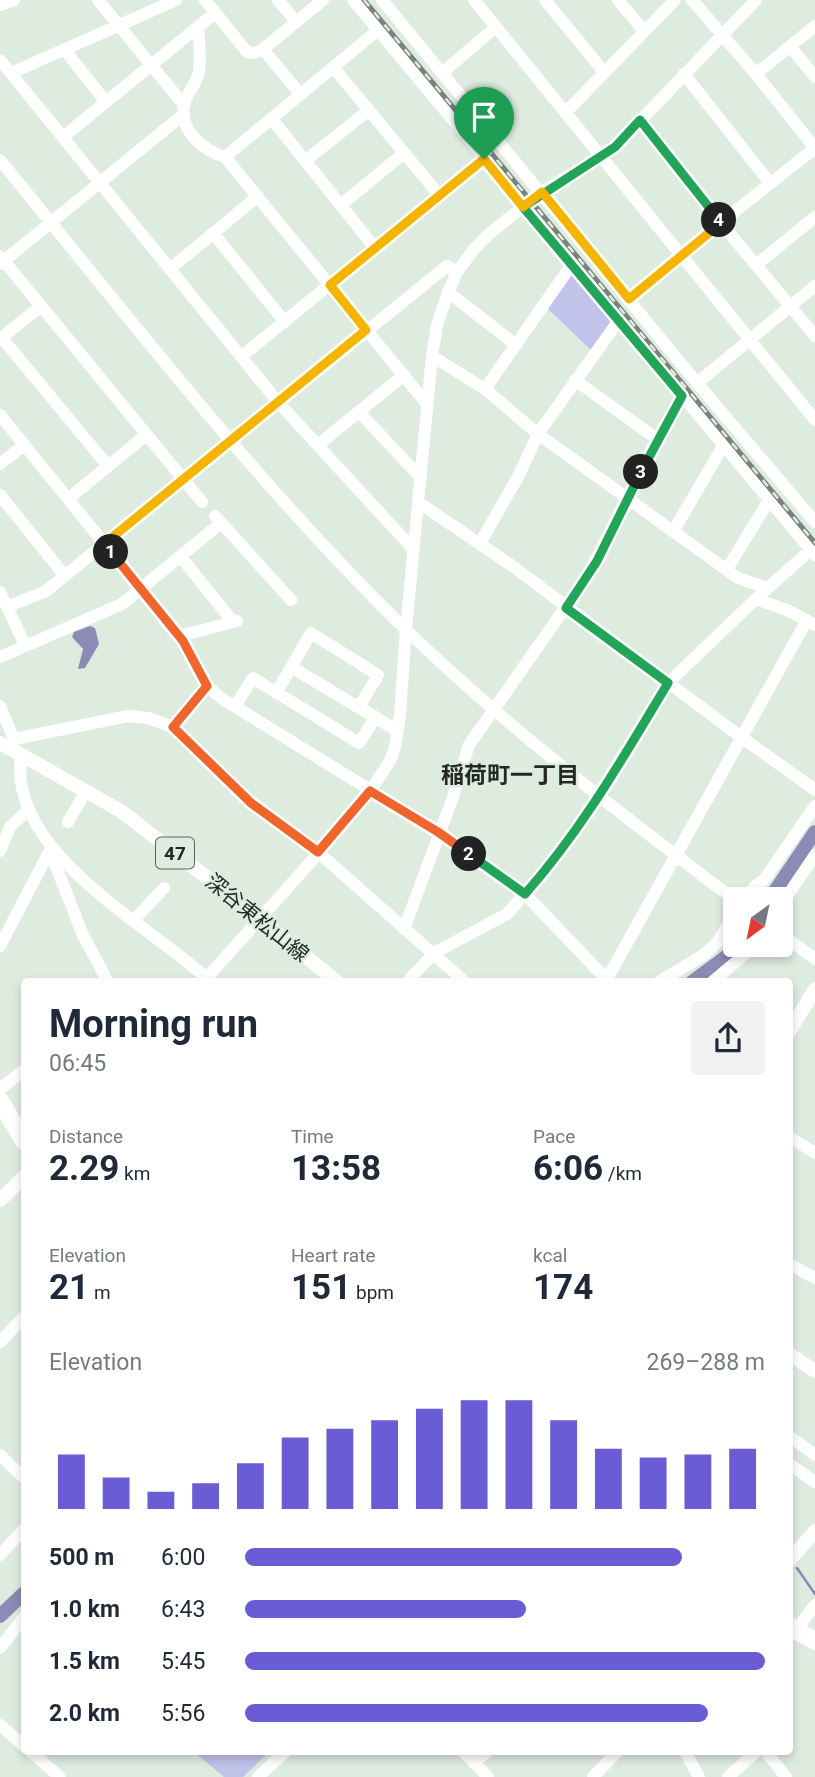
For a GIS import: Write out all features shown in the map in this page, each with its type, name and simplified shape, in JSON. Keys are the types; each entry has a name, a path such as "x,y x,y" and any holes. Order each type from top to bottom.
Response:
{"highway":[{"path":"0,1101 21,1135"},
{"path":"793,1628 815,1641"}],"main road":[{"name":"深谷東松山線","path":"11,747 121,811 332,978"},
{"path":"793,1025 815,989"},
{"path":"0,1200 21,1180"},
{"path":"793,1357 815,1371"},
{"path":"793,1557 815,1531"}],"street":[{"path":"0,5 14,0"},
{"path":"99,0 184,110 189,131 196,140 225,157 426,403"},
{"path":"11,72 176,0"},
{"path":"205,0 247,52 255,53 323,0"},
{"path":"278,0 296,22"},
{"path":"353,0 768,502 813,550 767,588 668,683 599,796 546,870 507,914 434,953 411,978"},
{"path":"382,0 815,522"},
{"path":"474,0 815,420"},
{"path":"545,0 604,72"},
{"path":"618,0 644,31"},
{"path":"566,112 675,0"},
{"path":"629,299 771,183 813,141 692,0"},
{"path":"209,978 370,791 390,761 398,731 405,629 432,356 437,325 457,272 490,233 542,192 615,147 722,36 750,2"},
{"path":"63,137 215,13"},
{"path":"756,74 815,26"},
{"path":"198,27 199,74 184,110 100,183 1,260 202,502"},
{"path":"442,73 496,27"},
{"path":"225,157 378,30"},
{"path":"790,46 815,77"},
{"path":"263,49 300,94"},
{"path":"64,50 106,102"},
{"path":"0,60 278,402 413,550"},
{"path":"333,67 440,196"},
{"path":"684,74 771,183"},
{"path":"305,161 369,110"},
{"path":"271,118 375,248"},
{"path":"640,120 815,336"},
{"path":"341,205 404,153"},
{"path":"242,356 484,159"},
{"path":"0,160 231,441 333,556 405,629 495,711 599,796 723,891"},
{"path":"170,268 258,197"},
{"path":"756,265 815,217"},
{"path":"213,233 285,322"},
{"path":"485,388 572,264"},
{"path":"8,607 46,591 447,266 457,272"},
{"path":"697,383 815,286"},
{"path":"448,292 515,344"},
{"path":"41,306 1,338 108,466"},
{"path":"480,544 518,477 538,433 619,320"},
{"path":"432,356 485,388 538,433 738,578 767,588"},
{"path":"318,445 404,375"},
{"path":"575,380 657,439"},
{"path":"404,929 452,800 469,745 597,561 657,439 682,396"},
{"path":"359,412 421,478"},
{"path":"0,415 178,636 207,686 221,698 438,832 525,894 605,978"},
{"path":"68,499 146,435"},
{"path":"0,464 24,445"},
{"path":"674,530 723,446"},
{"path":"0,495 65,576"},
{"path":"418,502 480,544 815,790"},
{"path":"727,569 768,502"},
{"path":"0,657 122,604 181,557 218,519 290,600"},
{"path":"178,636 235,622 181,557"},
{"path":"0,592 25,645"},
{"path":"610,978 741,737 811,623 756,599"},
{"path":"276,693 312,632 378,675 359,707"},
{"path":"291,667 398,731"},
{"path":"235,706 253,678 359,743 376,717"},
{"path":"173,727 207,686"},
{"path":"0,706 28,810 52,849 133,921 204,978"},
{"path":"11,747 128,716 148,718 173,727 251,803 318,852 462,978"},
{"path":"68,822 86,791"},
{"path":"754,887 764,880 815,806"},
{"path":"0,851 10,827 28,810"},
{"path":"0,946 4,928 52,849"},
{"path":"52,849 53,859 102,978"},
{"path":"793,889 813,862"},
{"path":"133,921 164,888"},
{"path":"666,978 702,956 717,943 723,933"},
{"path":"793,943 815,959"},
{"path":"717,978 742,957"},
{"path":"0,1089 21,1072"},
{"path":"793,1139 815,1153"},
{"path":"793,1266 815,1278"},
{"path":"0,1342 21,1320"},
{"path":"793,1439 815,1455"},
{"path":"0,1455 21,1475"},
{"path":"793,1467 815,1482"},
{"path":"0,1555 21,1532"},
{"path":"793,1628 815,1605"},
{"path":"0,1648 21,1621"},
{"path":"0,1725 21,1743"},
{"path":"34,1755 57,1776"},
{"path":"258,1777 282,1755"},
{"path":"467,1755 488,1777"},
{"path":"474,1763 483,1755"},
{"path":"593,1777 611,1755"},
{"path":"687,1755 699,1777"},
{"path":"728,1777 753,1755"},
{"path":"768,1755 786,1777"}],"shaded area":[{"path":"572,267 616,320 593,352 545,306"},
{"path":"90,626 95,628 99,644 85,668 78,669 83,649 72,637 74,632"},
{"path":"198,1755 266,1755 243,1777 224,1777"}],"waterway":[{"path":"778,887 815,832"},
{"path":"697,978 726,957"},
{"path":"797,1568 815,1594"},
{"path":"0,1616 21,1596"}],"railway":[{"path":"364,0 815,543"}],"district":[{"name":"稲荷町一丁目","path":"510,775"}],"route":[{"path":"484,159 330,285 366,330 104,544 183,641 207,686 173,727 251,803 318,852 370,791 438,832 525,894 563,848 599,796 668,683 566,608 597,561 657,439 682,396 523,207 535,198 542,192 615,147 640,120 721,223 629,299 542,192 523,207 484,159"}]}
